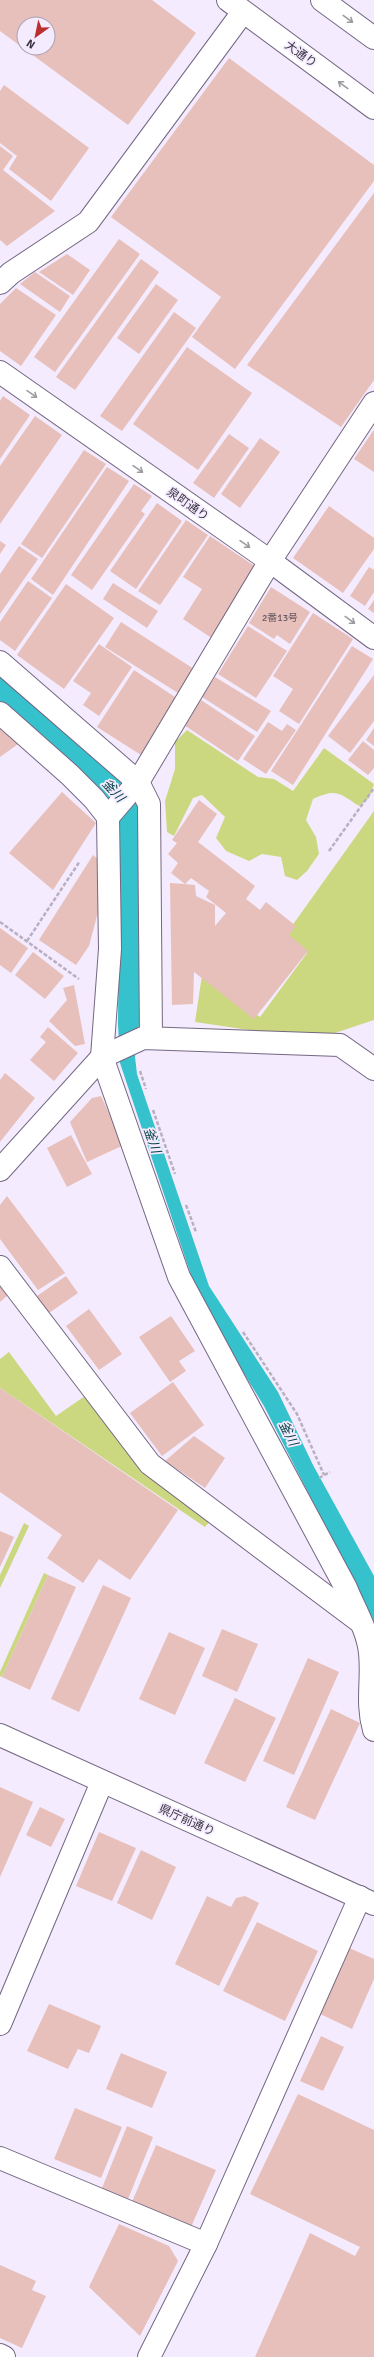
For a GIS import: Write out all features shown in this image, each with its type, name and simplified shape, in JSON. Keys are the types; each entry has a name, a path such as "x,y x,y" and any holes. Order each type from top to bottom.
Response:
{"street":[{"path":"322,0 374,38"},
{"path":"0,283 11,273 88,222 235,6"},
{"name":"大通り","path":"235,6 374,108"},
{"name":"泉町通り","path":"0,372 270,561 374,638"},
{"path":"108,817 138,782 270,561 374,403"},
{"path":"0,662 138,782 149,804 151,1038"},
{"path":"0,713 70,775 94,799 108,817 110,949 102,1057 179,1277 346,1588 360,1622 370,1652 369,1712 374,1730"},
{"path":"0,1170 102,1057 143,1038 340,1044 374,1069"},
{"path":"0,1267 150,1464 360,1622"},
{"name":"県庁前通り","path":"0,1735 367,1900"},
{"path":"0,2024 102,1782"},
{"path":"149,2357 206,2244 367,1900"},
{"path":"0,2158 206,2244"},
{"path":"0,2355 4,2357"}],"path":[{"path":"329,851 374,788"},
{"path":"27,941 83,856"},
{"path":"0,922 107,999"},
{"path":"142,1079 147,1094"},
{"path":"152,1108 177,1179"},
{"path":"184,1200 196,1233"},
{"path":"241,1328 283,1389 297,1414 324,1475"}],"green space":[{"path":"187,730 258,777 274,779 293,791 324,748 374,784 369,798 359,806 342,795 333,793 313,799 306,820 316,837 319,854 307,871 297,880 285,876 281,857 262,854 249,861 226,851 216,838 225,817 202,795 193,798 174,836 167,832 165,801 175,769 175,742"},
{"path":"374,811 374,1020 335,1033 282,1035 195,1022 202,975 260,1017 307,953 284,937"},
{"path":"9,1352 56,1416 85,1396 210,1521 205,1527 0,1388 0,1359"},
{"path":"24,1523 29,1526 0,1588 0,1575"},
{"path":"44,1573 48,1575 2,1677 0,1676 0,1672"}],"water":[{"name":"釜川","path":"0,676 121,780 139,805 140,1016 135,1057 137,1074 209,1286 278,1392 313,1465 374,1576 374,1622 264,1406 229,1349 195,1287 120,1063 118,1024 120,826 107,800 0,704"}],"building":[{"path":"0,0 152,0 196,33 128,125 34,56 56,56 56,16 16,16 16,43 0,31"},
{"path":"229,58 374,165 374,181 235,369 192,337 221,297 111,217"},
{"path":"4,85 89,148 51,201 9,169 17,156 0,143 0,91"},
{"path":"0,146 13,156 3,170 55,211 7,246 0,240"},
{"path":"374,193 374,380 341,427 247,365"},
{"path":"119,239 140,254 55,372 34,357"},
{"path":"67,254 90,270 73,295 39,272"},
{"path":"141,259 159,272 75,390 56,377"},
{"path":"35,272 70,296 60,312 20,284"},
{"path":"156,284 178,300 139,354 117,338"},
{"path":"16,288 56,315 21,366 0,351 0,304"},
{"path":"174,312 196,328 122,431 100,416"},
{"path":"187,347 252,393 198,470 133,424"},
{"path":"3,396 30,415 0,459 0,401"},
{"path":"35,416 62,435 0,524 0,466"},
{"path":"374,431 374,472 354,459"},
{"path":"229,434 249,448 214,498 193,483"},
{"path":"260,438 280,452 240,508 221,494"},
{"path":"84,450 106,464 42,558 21,544"},
{"path":"107,467 129,481 53,595 31,579"},
{"path":"134,484 152,496 141,511 145,514 92,590 71,575"},
{"path":"157,503 182,521 136,589 110,571"},
{"path":"329,506 374,538 374,549 343,593 293,558"},
{"path":"186,520 208,535 160,605 138,591"},
{"path":"210,536 259,569 213,639 183,619 202,589 183,577"},
{"path":"0,541 6,545 0,554"},
{"path":"19,546 38,559 0,614 0,574"},
{"path":"369,567 374,570 374,592 365,606 350,596"},
{"path":"28,581 52,598 15,651 0,640 0,622"},
{"path":"113,583 158,611 147,628 103,599"},
{"path":"66,584 114,618 64,689 17,655"},
{"path":"271,587 310,612 290,644 277,635 274,639 249,623"},
{"path":"374,600 374,613 368,609"},
{"path":"313,613 353,639 299,724 279,711 293,689 273,676"},
{"path":"121,622 194,669 178,693 105,647"},
{"path":"248,626 287,651 256,698 218,674"},
{"path":"99,644 132,667 99,716 83,705 91,693 73,681"},
{"path":"352,646 373,659 293,785 271,771"},
{"path":"134,670 178,699 141,755 97,727"},
{"path":"374,675 374,721 350,753 328,736"},
{"path":"215,677 271,711 257,732 202,697"},
{"path":"201,700 255,736 238,761 184,725"},
{"path":"268,722 282,731 287,724 296,730 266,774 243,759"},
{"path":"0,726 21,742 0,757"},
{"path":"374,728 374,746 366,740"},
{"path":"363,741 374,750 374,768 368,775 348,760"},
{"path":"62,792 96,823 53,890 9,853"},
{"path":"199,800 217,814 198,842 255,886 246,899 260,910 266,902 296,926 289,935 308,951 254,1019 194,972 193,1004 172,1005 170,883 185,884 171,873 178,863 168,854 177,843 172,840","holes":["191,878 209,891 206,897 226,913 215,926 215,905 196,896 195,885 185,884"]},
{"path":"93,855 104,864 101,901 89,946 76,965 39,940"},
{"path":"0,928 28,948 11,973 0,965"},
{"path":"33,952 64,976 45,999 15,975"},
{"path":"74,985 85,1044 75,1046 49,1021 67,1000 63,988"},
{"path":"48,1027 78,1053 54,1081 30,1060 46,1042 40,1037"},
{"path":"5,1073 35,1098 0,1142 0,1080"},
{"path":"101,1096 124,1145 87,1162 70,1122 92,1098"},
{"path":"71,1135 92,1174 67,1187 47,1148"},
{"path":"7,1196 65,1273 38,1290 0,1239 0,1205"},
{"path":"66,1276 78,1293 49,1313 37,1296"},
{"path":"0,1285 8,1295 0,1302"},
{"path":"89,1309 122,1354 99,1370 66,1326"},
{"path":"171,1316 195,1351 179,1361 186,1371 170,1382 139,1337"},
{"path":"173,1382 204,1425 162,1456 130,1413"},
{"path":"0,1388 178,1510 130,1580 99,1559 83,1583 47,1558 62,1535 0,1492"},
{"path":"194,1436 225,1458 205,1488 165,1461"},
{"path":"0,1531 14,1537 0,1567"},
{"path":"48,1575 76,1587 30,1690 2,1677"},
{"path":"103,1585 131,1598 79,1712 51,1699"},
{"path":"222,1629 258,1644 237,1692 202,1676"},
{"path":"169,1632 205,1648 175,1715 139,1699"},
{"path":"308,1658 339,1672 294,1775 263,1761"},
{"path":"235,1698 276,1718 245,1782 204,1763"},
{"path":"331,1709 360,1723 315,1820 286,1807"},
{"path":"0,1787 33,1802 0,1877"},
{"path":"40,1807 65,1819 51,1847 26,1835"},
{"path":"99,1832 136,1848 112,1901 76,1886"},
{"path":"141,1850 176,1867 152,1920 117,1903"},
{"path":"207,1896 231,1907 236,1898 245,1896 259,1903 219,1986 175,1964"},
{"path":"257,1922 318,1951 285,2021 223,1991"},
{"path":"347,1947 374,1959 374,1979 352,2029 318,2013"},
{"path":"49,2004 101,2026 89,2053 78,2049 68,2069 27,2051"},
{"path":"321,2036 344,2047 323,2091 300,2081"},
{"path":"121,2053 167,2072 152,2108 106,2089"},
{"path":"298,2094 374,2130 374,2357 255,2357 310,2233 355,2256 360,2247 250,2194"},
{"path":"75,2108 122,2127 101,2178 54,2159"},
{"path":"127,2126 153,2137 126,2204 100,2193"},
{"path":"156,2145 216,2170 191,2227 132,2202"},
{"path":"119,2224 169,2246 178,2261 140,2336 89,2287"},
{"path":"0,2265 36,2281 32,2290 46,2296 22,2348 0,2338"}]}
